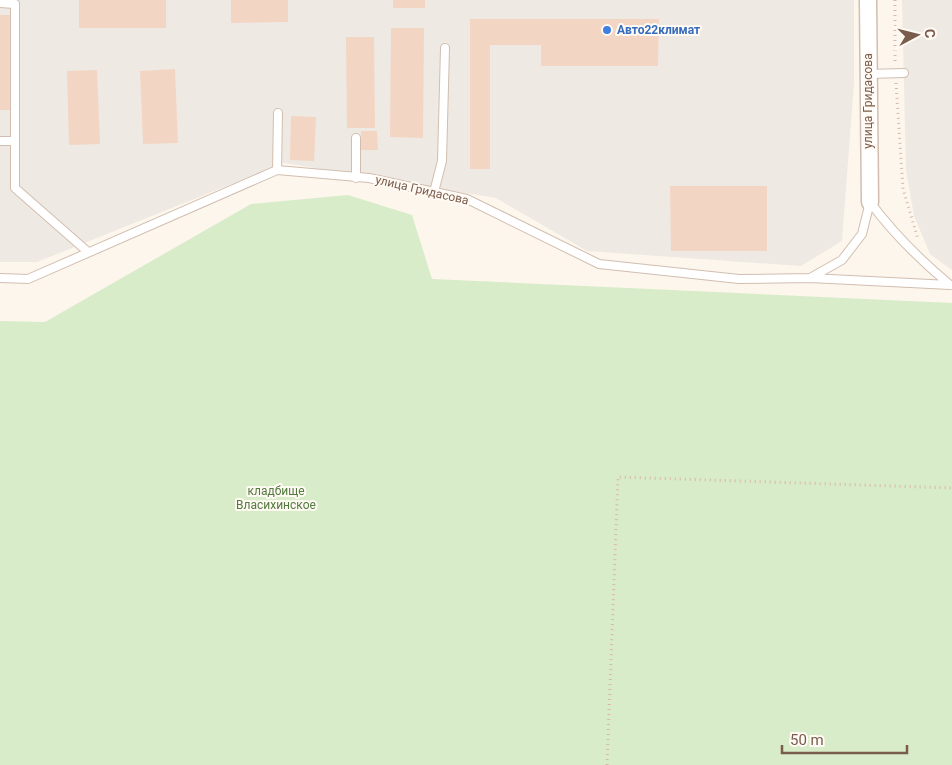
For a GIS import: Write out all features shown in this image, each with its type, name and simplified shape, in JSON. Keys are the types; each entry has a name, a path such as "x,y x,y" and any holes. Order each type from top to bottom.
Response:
{"street":[{"name":"улица Гридасова","path":"868,0 870,202"}],"lane":[{"path":"0,4 15,4 15,188 88,252"},
{"path":"434,192 442,161 445,48"},
{"path":"868,74 899,73"},
{"path":"276,170 278,113"},
{"path":"356,138 356,178"},
{"path":"0,141 15,141"},
{"name":"улица Гридасова","path":"0,278 28,279 276,170 369,178 467,199 599,264 738,279 810,278 842,260 862,234 870,202"},
{"path":"870,202 915,256 951,285"},
{"path":"810,278 951,285"}],"path":[{"path":"895,0 903,189 919,241"},
{"path":"607,765 618,476 952,488"}],"shaded area":[{"path":"0,0 854,0 854,83 842,241 801,266 587,251 496,198 284,163 37,262 0,262"},
{"path":"902,0 952,0 952,270 930,254 914,216 906,170"}],"green space":[{"name":"кладбище Власихинское","path":"348,195 412,215 432,279 952,303 952,765 0,765 0,321 45,322 251,204"}],"building":[{"path":"79,0 166,0 166,28 79,28"},
{"path":"231,0 288,0 288,22 231,23"},
{"path":"393,0 425,0 425,8 393,8"},
{"path":"0,15 12,15 12,110 0,110"},
{"path":"470,19 659,19 658,66 541,66 541,45 490,45 490,169 470,169"},
{"path":"391,28 424,28 423,138 390,137"},
{"path":"346,37 374,37 375,128 347,128"},
{"path":"175,69 178,143 143,144 140,71"},
{"path":"97,70 100,144 69,145 67,71"},
{"path":"291,116 316,117 314,161 290,160"},
{"path":"361,131 377,131 378,150 361,150"},
{"path":"670,186 767,186 767,251 671,251"}],"place":[{"name":"Авто22климат","path":"607,30"}]}
